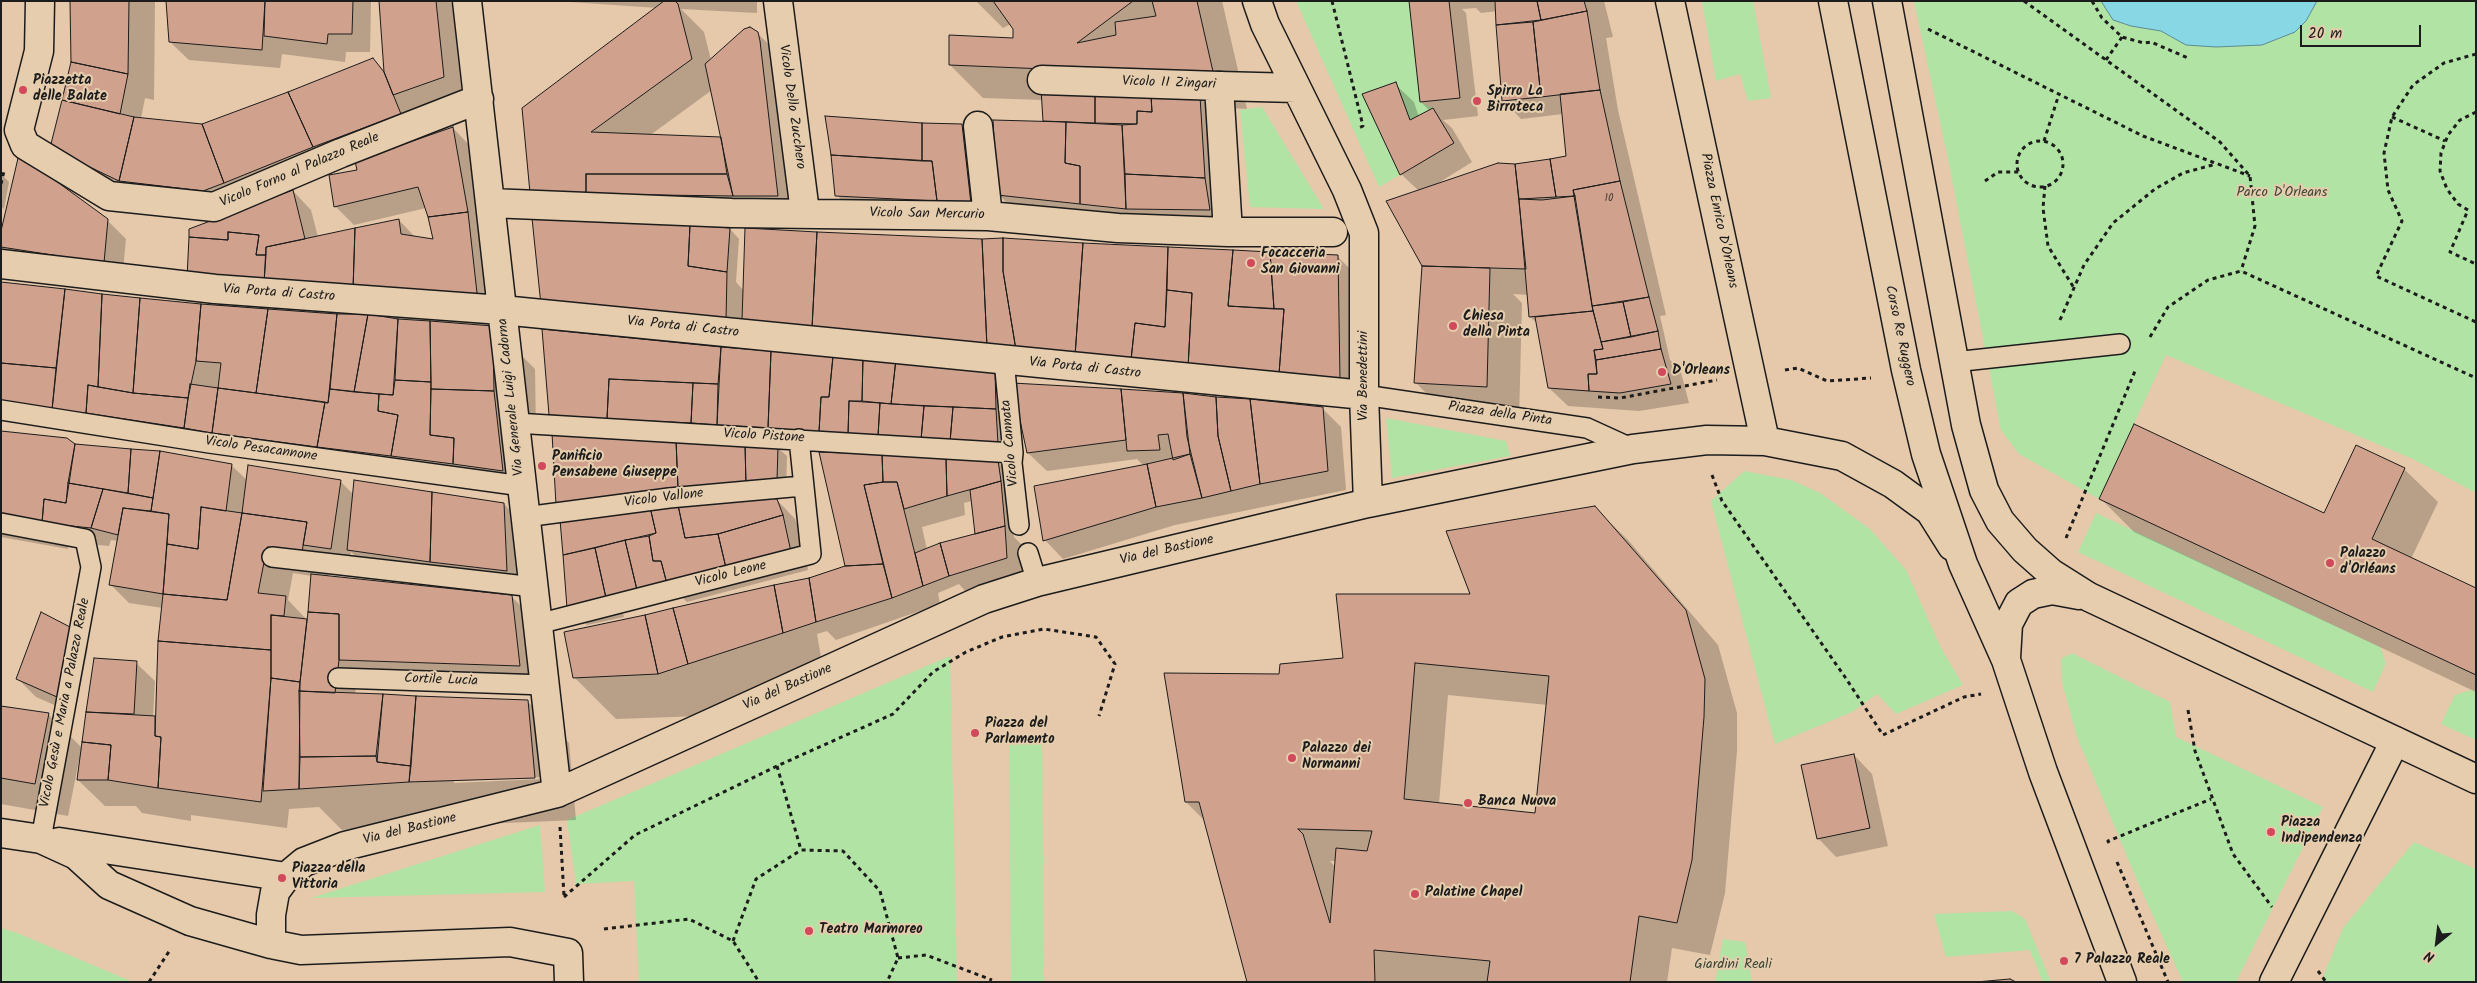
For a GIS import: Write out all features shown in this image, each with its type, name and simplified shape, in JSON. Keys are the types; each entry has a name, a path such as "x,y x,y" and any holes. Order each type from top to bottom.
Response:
{"street":[{"path":"10,124 39,51 40,1"},
{"name":"Via Generale Luigi Cadorna","path":"467,1 557,793"},
{"name":"Vicolo Dello Zucchero","path":"778,1 805,212"},
{"name":"Via Benedettini","path":"1257,1 1265,24 1347,190 1364,233 1364,395 1368,503"},
{"name":"Piazza Enrico D'Orleans","path":"1670,1 1766,441"},
{"name":"Corso Re Ruggero","path":"1833,1 1906,370 1926,454 1963,564 2006,660"},
{"path":"1887,1 1966,425 1984,490 2000,521 2025,550 2051,573 2089,597 2476,779"},
{"name":"Vicolo II Zingari","path":"1042,80 1296,88"},
{"path":"1219,86 1228,232"},
{"name":"Vicolo Forno al Palazzo Reale","path":"10,124 25,145 108,196 214,207 341,153 478,100"},
{"path":"978,126 988,216"},
{"name":"Vicolo San Mercurio","path":"490,203 732,212 988,216 1118,228 1228,232 1364,233"},
{"name":"Via Porta di Castro","path":"1,264 215,290 502,310 1364,395"},
{"path":"1368,503 1633,449 1708,440 1766,441 1842,456 1893,484 1930,511 1963,564"},
{"name":"Via del Bastione","path":"271,944 271,915 275,892 286,877 304,862 345,846 557,793 984,599 1037,582 1368,503"},
{"path":"2089,597 2052,590 2032,594 2019,603 2008,624 2006,660 2043,772 2122,982"},
{"path":"2274,982 2395,741"},
{"path":"1,833 286,877"},
{"path":"41,839 76,855 109,884 190,921 271,944 301,950 510,942 568,953 569,982"}],"lane":[{"path":"1954,362 2120,344"},
{"name":"Vicolo Cannata","path":"1004,360 1019,525"},
{"name":"Piazza della Pinta","path":"1364,395 1587,428 1633,449"},
{"name":"Vicolo Pesacannone","path":"1,410 209,443 522,486"},
{"name":"Vicolo Pistone","path":"515,424 800,439 1013,453"},
{"name":"Vicolo Leone","path":"538,624 811,554 800,439"},
{"name":"Vicolo Vallone","path":"526,517 670,498 803,486"},
{"name":"Vicolo Gesù e Maria a Palazzo Reale","path":"1,523 85,539 91,567 41,839"},
{"path":"1028,553 1037,582"},
{"path":"272,557 534,587"},
{"name":"Cortile Lucia","path":"338,678 544,685"}],"path":[{"path":"1324,144 1363,126 1332,1"},
{"path":"2024,1 2220,142 2250,176 2255,226 2241,270"},
{"path":"2092,1 2102,18 2122,37 2144,43 2151,42 2188,58"},
{"path":"1892,28 1919,24 2143,136 2250,176"},
{"path":"2106,60 2122,37"},
{"path":"2476,54 2444,63 2413,85 2392,117 2384,153 2388,190 2402,221 2376,276 2476,322"},
{"path":"2044,141 2059,94"},
{"path":"2476,112 2460,120 2445,140 2441,153 2440,171 2447,189 2458,204 2468,210 2450,252 2476,264"},
{"path":"2392,117 2445,140"},
{"path":"2036,141 2044,141 2058,148 2064,163 2058,179 2045,186 2026,182 2018,172 2017,164 2022,149 2036,141"},
{"path":"2053,352 2059,323 2084,265 2113,224 2155,189 2183,173 2217,164"},
{"path":"1986,181 1998,172 2018,172"},
{"path":"2045,186 2043,208 2048,246 2074,288"},
{"path":"2120,344 2147,342 2168,308 2208,280 2241,270 2476,378"},
{"path":"1590,397 1620,398 1750,373 1798,368 1827,381 1875,378 1906,370"},
{"path":"2051,573 2136,369"},
{"path":"1708,440 1712,479 1722,501 1845,677 1883,735 1964,697 2014,686"},
{"path":"557,793 564,897 635,835 777,766 893,714 933,672 966,652 1002,638 1044,629 1096,637 1115,664 1099,716"},
{"path":"2188,710 2194,751 2233,854 2296,938 2326,982"},
{"path":"777,766 801,850"},
{"path":"2112,850 2108,841 2211,799"},
{"path":"733,940 756,879 801,850 843,851 880,891 898,958 887,982"},
{"path":"2116,859 2168,982"},
{"path":"604,929 689,919 733,940 760,982"},
{"path":"898,958 926,955 992,980"}],"green space":[{"path":"1296,1 1409,1 1420,102 1433,108 1410,120 1400,175 1379,187"},
{"path":"1702,1 1753,1 1771,98 1748,101 1740,74 1716,81"},
{"name":"Parco D'Orleans","path":"1914,1 2476,1 2476,493 2413,459 2166,355 2099,499 2019,454 2001,430 1948,159"},
{"path":"1262,107 1324,209 1250,207 1240,110"},
{"path":"1386,418 1506,441 1510,456 1392,478"},
{"path":"1744,471 1791,480 1820,493 1870,529 1906,570 1941,648 1963,685 1896,714 1877,694 1852,712 1775,744 1711,501"},
{"path":"2096,513 2380,647 2386,663 2373,692 2078,552"},
{"path":"2072,653 2170,702 2176,737 2323,807 2236,982 2183,982 2139,885 2077,737 2062,682 2061,659"},
{"path":"950,656 957,982 639,982 634,881 576,884 567,820"},
{"path":"2471,690 2476,692 2476,740 2441,724 2455,695"},
{"path":"1009,737 1042,737 1044,982 1011,982"},
{"path":"540,825 545,892 311,898"},
{"name":"Piazza Indipendenza","path":"2414,842 2476,869 2476,982 2321,982 2343,928"},
{"path":"2012,911 2025,919 2051,982 2043,982 2030,950 1946,957 1934,914"},
{"path":"1,928 17,933 133,982 1,982"},
{"name":"Giardini Reali","path":"1723,939 1745,942 1752,982 1715,982"}],"water":[{"path":"2101,1 2317,1 2306,21 2295,32 2262,45 2216,47 2186,45 2161,31 2131,26 2113,20"}],"building":[{"path":"70,1 129,1 128,74 71,62"},
{"path":"166,1 265,1 262,50 169,42"},
{"path":"265,1 353,1 352,34 328,34 327,44 264,36"},
{"path":"379,1 436,1 444,77 393,95 384,72"},
{"path":"664,1 675,1 678,4 692,59 591,132 721,137 727,174 586,174 586,194 530,193 522,108"},
{"path":"993,1 1133,1 1077,43 1116,35 1115,22 1156,16 1152,1 1197,1 1214,76 949,65 949,35 1013,38 1013,29"},
{"path":"1409,1 1449,1 1460,98 1420,102"},
{"path":"1495,1 1537,1 1541,20 1496,25"},
{"path":"1537,1 1584,1 1587,11 1541,20"},
{"path":"1587,11 1600,90 1541,97 1533,22"},
{"path":"1533,22 1541,97 1502,101 1496,25"},
{"path":"750,27 758,32 760,41 778,196 733,196 705,64 744,29"},
{"path":"373,58 384,72 401,114 313,147 288,92"},
{"path":"71,62 128,74 120,114 62,100"},
{"path":"1396,82 1410,120 1433,108 1454,143 1400,175 1362,94"},
{"path":"1041,89 1095,93 1095,123 1043,121"},
{"path":"1600,90 1620,181 1573,190 1575,196 1556,197 1550,159 1566,156 1560,94"},
{"path":"288,92 313,147 224,183 202,124"},
{"path":"1095,93 1151,96 1152,112 1137,111 1137,124 1095,123"},
{"path":"1151,96 1200,96 1205,178 1125,174 1122,125 1137,124 1137,111 1152,112"},
{"path":"62,100 134,117 119,181 50,148"},
{"path":"825,116 922,123 922,161 831,155"},
{"path":"134,117 202,124 224,183 203,191 119,181"},
{"path":"993,120 1066,122 1065,163 1080,166 1080,204 997,195"},
{"path":"1066,122 1122,125 1126,209 1080,204 1080,166 1065,163"},
{"path":"922,123 962,124 971,204 937,201 932,161 922,161"},
{"path":"453,127 468,212 428,217 418,187 334,207 329,175 357,170 355,161"},
{"path":"19,154 108,219 104,263 1,247 1,231"},
{"path":"831,155 932,161 937,201 835,196"},
{"path":"1550,159 1556,197 1519,199 1515,164"},
{"path":"1498,163 1515,164 1526,269 1422,266 1386,201"},
{"path":"586,174 727,174 733,196 586,194"},
{"path":"1125,174 1205,178 1210,210 1126,209"},
{"path":"1620,181 1649,297 1592,306 1573,190"},
{"path":"293,190 305,239 266,247 266,255 256,255 259,235 228,232 228,240 189,237 189,229"},
{"path":"1575,196 1593,311 1529,317 1519,199 1542,200"},
{"path":"468,212 478,302 353,290 355,228 399,219 401,234 433,239 428,217"},
{"path":"532,218 690,225 688,266 727,272 726,321 541,305"},
{"path":"690,225 730,228 727,272 688,266"},
{"path":"355,228 353,290 264,283 266,247"},
{"path":"745,228 817,232 812,328 742,320"},
{"path":"228,232 259,235 256,255 266,255 264,283 187,278 189,237 228,240"},
{"path":"817,232 982,239 987,347 812,328"},
{"path":"1003,238 1083,243 1075,356 1016,350 1003,271"},
{"path":"1003,238 1003,271 1016,350 987,347 982,239"},
{"path":"1083,243 1168,247 1165,327 1135,323 1131,360 1075,356"},
{"path":"1168,247 1233,250 1228,306 1284,309 1279,374 1188,368 1192,293 1167,290"},
{"path":"1233,250 1270,252 1274,309 1228,306"},
{"path":"1270,252 1338,255 1340,380 1279,374 1284,309 1274,309"},
{"name":"Chiesa della Pinta","path":"1422,266 1490,268 1487,387 1414,383"},
{"path":"1,282 65,289 56,368 1,363"},
{"path":"65,289 102,294 98,387 88,385 86,413 52,410"},
{"path":"1167,290 1192,293 1188,368 1131,360 1135,323 1165,327"},
{"path":"102,294 140,298 133,393 98,387"},
{"path":"1649,297 1658,331 1631,337 1623,302"},
{"path":"140,298 201,304 196,361 188,398 133,393"},
{"path":"1623,302 1631,337 1601,342 1592,306"},
{"path":"201,304 268,309 256,393 218,388 221,363 196,361"},
{"path":"268,309 337,314 328,403 256,393"},
{"path":"1593,311 1603,349 1594,350 1597,374 1588,374 1589,391 1548,388 1535,317"},
{"path":"337,314 368,314 354,392 330,389"},
{"path":"368,314 398,319 393,395 354,392"},
{"path":"398,319 430,321 431,382 395,380"},
{"path":"430,321 493,326 494,391 431,389"},
{"path":"542,329 721,347 718,384 609,379 607,419 549,415"},
{"path":"1658,331 1661,349 1596,360 1594,350 1603,349 1601,342"},
{"path":"721,347 771,351 768,428 717,425"},
{"path":"1661,349 1671,384 1620,393 1589,391 1588,374 1597,374 1596,360"},
{"path":"771,351 833,356 829,397 821,397 819,432 768,428"},
{"path":"833,356 863,357 862,401 849,401 848,435 819,432 821,397 829,397"},
{"path":"863,357 896,359 891,404 862,401"},
{"path":"896,359 995,370 996,409 891,404"},
{"path":"1,363 56,368 52,410 1,401"},
{"path":"609,379 693,383 691,423 607,419"},
{"path":"395,380 431,382 430,435 454,438 453,464 391,456 398,415 378,411 379,394 393,395"},
{"path":"693,383 718,384 717,425 691,423"},
{"path":"1012,383 1121,389 1126,440 1027,453"},
{"path":"190,384 218,388 212,433 184,428"},
{"path":"88,385 133,393 188,398 184,428 86,413"},
{"path":"218,388 325,402 317,447 212,433"},
{"path":"330,389 379,394 378,411 398,415 391,456 317,447 325,402 328,403"},
{"path":"431,389 494,391 503,471 453,464 454,438 430,435"},
{"path":"1121,389 1183,393 1190,454 1173,460 1168,434 1158,435 1160,450 1127,451"},
{"path":"1183,393 1216,397 1218,436 1231,491 1202,498 1187,437"},
{"path":"1216,397 1250,399 1260,484 1231,491 1218,436"},
{"path":"1250,399 1323,407 1328,471 1260,484"},
{"path":"849,401 880,403 878,436 848,435"},
{"path":"880,403 924,406 921,440 878,436"},
{"path":"924,406 953,407 950,442 921,440"},
{"path":"953,407 996,409 998,444 950,442"},
{"name":"Palazzo d'Orléans","path":"2134,424 2324,513 2356,445 2405,468 2372,539 2476,588 2476,675 2099,499"},
{"path":"1,431 67,438 75,444 66,503 44,499 42,523 1,517"},
{"path":"552,433 676,440 678,488 556,505"},
{"path":"676,440 745,444 746,485 678,488"},
{"path":"75,444 131,449 128,493 68,483"},
{"path":"745,444 778,446 777,481 746,485"},
{"path":"131,449 160,451 153,498 128,493"},
{"path":"160,451 232,464 226,511 201,507 198,549 167,544 169,514 151,511"},
{"path":"819,452 882,454 883,482 864,485 883,564 845,566"},
{"path":"882,454 946,459 947,496 904,509 897,482 883,482"},
{"path":"1190,454 1202,498 1156,507 1147,464"},
{"path":"946,459 998,460 1001,481 947,496"},
{"path":"1147,464 1156,507 1043,541 1034,486"},
{"path":"248,465 341,480 331,549 303,545 307,522 242,513"},
{"path":"354,480 432,492 430,562 347,550"},
{"path":"1001,481 1005,526 975,534 970,490"},
{"path":"897,482 923,586 892,598 864,485"},
{"path":"68,483 103,489 91,528 42,523 44,499 66,503"},
{"path":"103,489 153,498 151,511 123,508 118,535 91,528"},
{"path":"432,492 504,503 507,571 430,562"},
{"path":"751,495 777,499 783,515 718,534 685,538 678,505"},
{"path":"678,505 685,538 718,534 726,568 667,584 661,561 653,561 649,536 656,533 650,507"},
{"name":"Palazzo dei Normanni","path":"1595,506 1686,610 1705,679 1704,717 1692,860 1677,923 1639,916 1630,982 1487,982 1490,961 1374,950 1375,982 1247,982 1199,802 1185,802 1164,673 1279,674 1280,664 1343,658 1336,594 1470,594 1446,531","holes":["1415,663 1549,676 1535,813 1404,799","1298,829 1372,831 1367,851 1336,848 1330,923 1303,834"]},
{"path":"201,507 242,513 227,600 163,594 167,544 198,549"},
{"path":"650,507 656,533 563,555 560,520"},
{"path":"123,508 169,514 163,594 109,585"},
{"path":"242,513 307,522 302,552 267,547 258,593 286,596 284,616 271,615 271,650 158,641 163,594 227,600"},
{"path":"783,515 791,552 726,568 718,534"},
{"path":"1005,526 1007,558 949,576 940,543"},
{"path":"649,536 653,561 661,561 667,584 637,590 625,540"},
{"path":"625,540 637,590 606,598 595,548"},
{"path":"940,543 949,576 923,586 915,553"},
{"path":"595,548 606,598 567,608 563,555"},
{"path":"883,564 892,598 816,622 809,578 845,566"},
{"path":"311,574 512,595 520,666 339,660 339,614 308,612"},
{"path":"809,578 816,622 783,633 774,585"},
{"path":"774,585 783,633 688,664 673,608"},
{"path":"673,608 688,664 658,674 645,615"},
{"path":"41,612 70,627 57,697 16,679"},
{"path":"308,612 339,614 339,660 335,693 299,691"},
{"path":"271,615 307,619 300,682 271,678"},
{"path":"645,615 658,674 573,678 564,632"},
{"path":"158,641 271,650 271,678 261,802 158,788 161,737 155,736"},
{"path":"94,658 137,661 134,714 86,712"},
{"path":"271,678 300,682 299,789 263,791"},
{"path":"299,691 383,694 376,756 300,757"},
{"path":"383,694 416,696 411,766 377,762"},
{"path":"416,696 528,700 535,778 409,782"},
{"path":"1,706 49,713 35,784 1,778"},
{"path":"86,712 155,716 155,736 161,737 158,788 108,780 111,745 82,742"},
{"path":"82,742 111,745 108,780 77,780"},
{"path":"1854,754 1870,828 1817,839 1801,765"},
{"path":"376,756 377,762 411,766 409,782 299,789 300,757"},
{"path":"2010,979 2016,982 1976,982"}],"place":[{"name":"Piazzetta delle Balate","path":"23,90"},
{"name":"Spirro La Birroteca","path":"1477,101"},
{"name":"Focacceria San Giovanni","path":"1251,263"},
{"name":"Chiesa della Pinta","path":"1453,326"},
{"name":"D'Orleans","path":"1662,372"},
{"name":"Panificio Pensabene Giuseppe","path":"542,466"},
{"name":"Palazzo d'Orléans","path":"2330,563"},
{"name":"Piazza del Parlamento","path":"975,733"},
{"name":"Palazzo dei Normanni","path":"1292,758"},
{"name":"Banca Nuova","path":"1468,803"},
{"name":"Piazza Indipendenza","path":"2271,832"},
{"name":"Piazza della Vittoria","path":"282,878"},
{"name":"Palatine Chapel","path":"1415,894"},
{"name":"Teatro Marmoreo","path":"809,931"},
{"name":"7 Palazzo Reale","path":"2064,961"}]}
